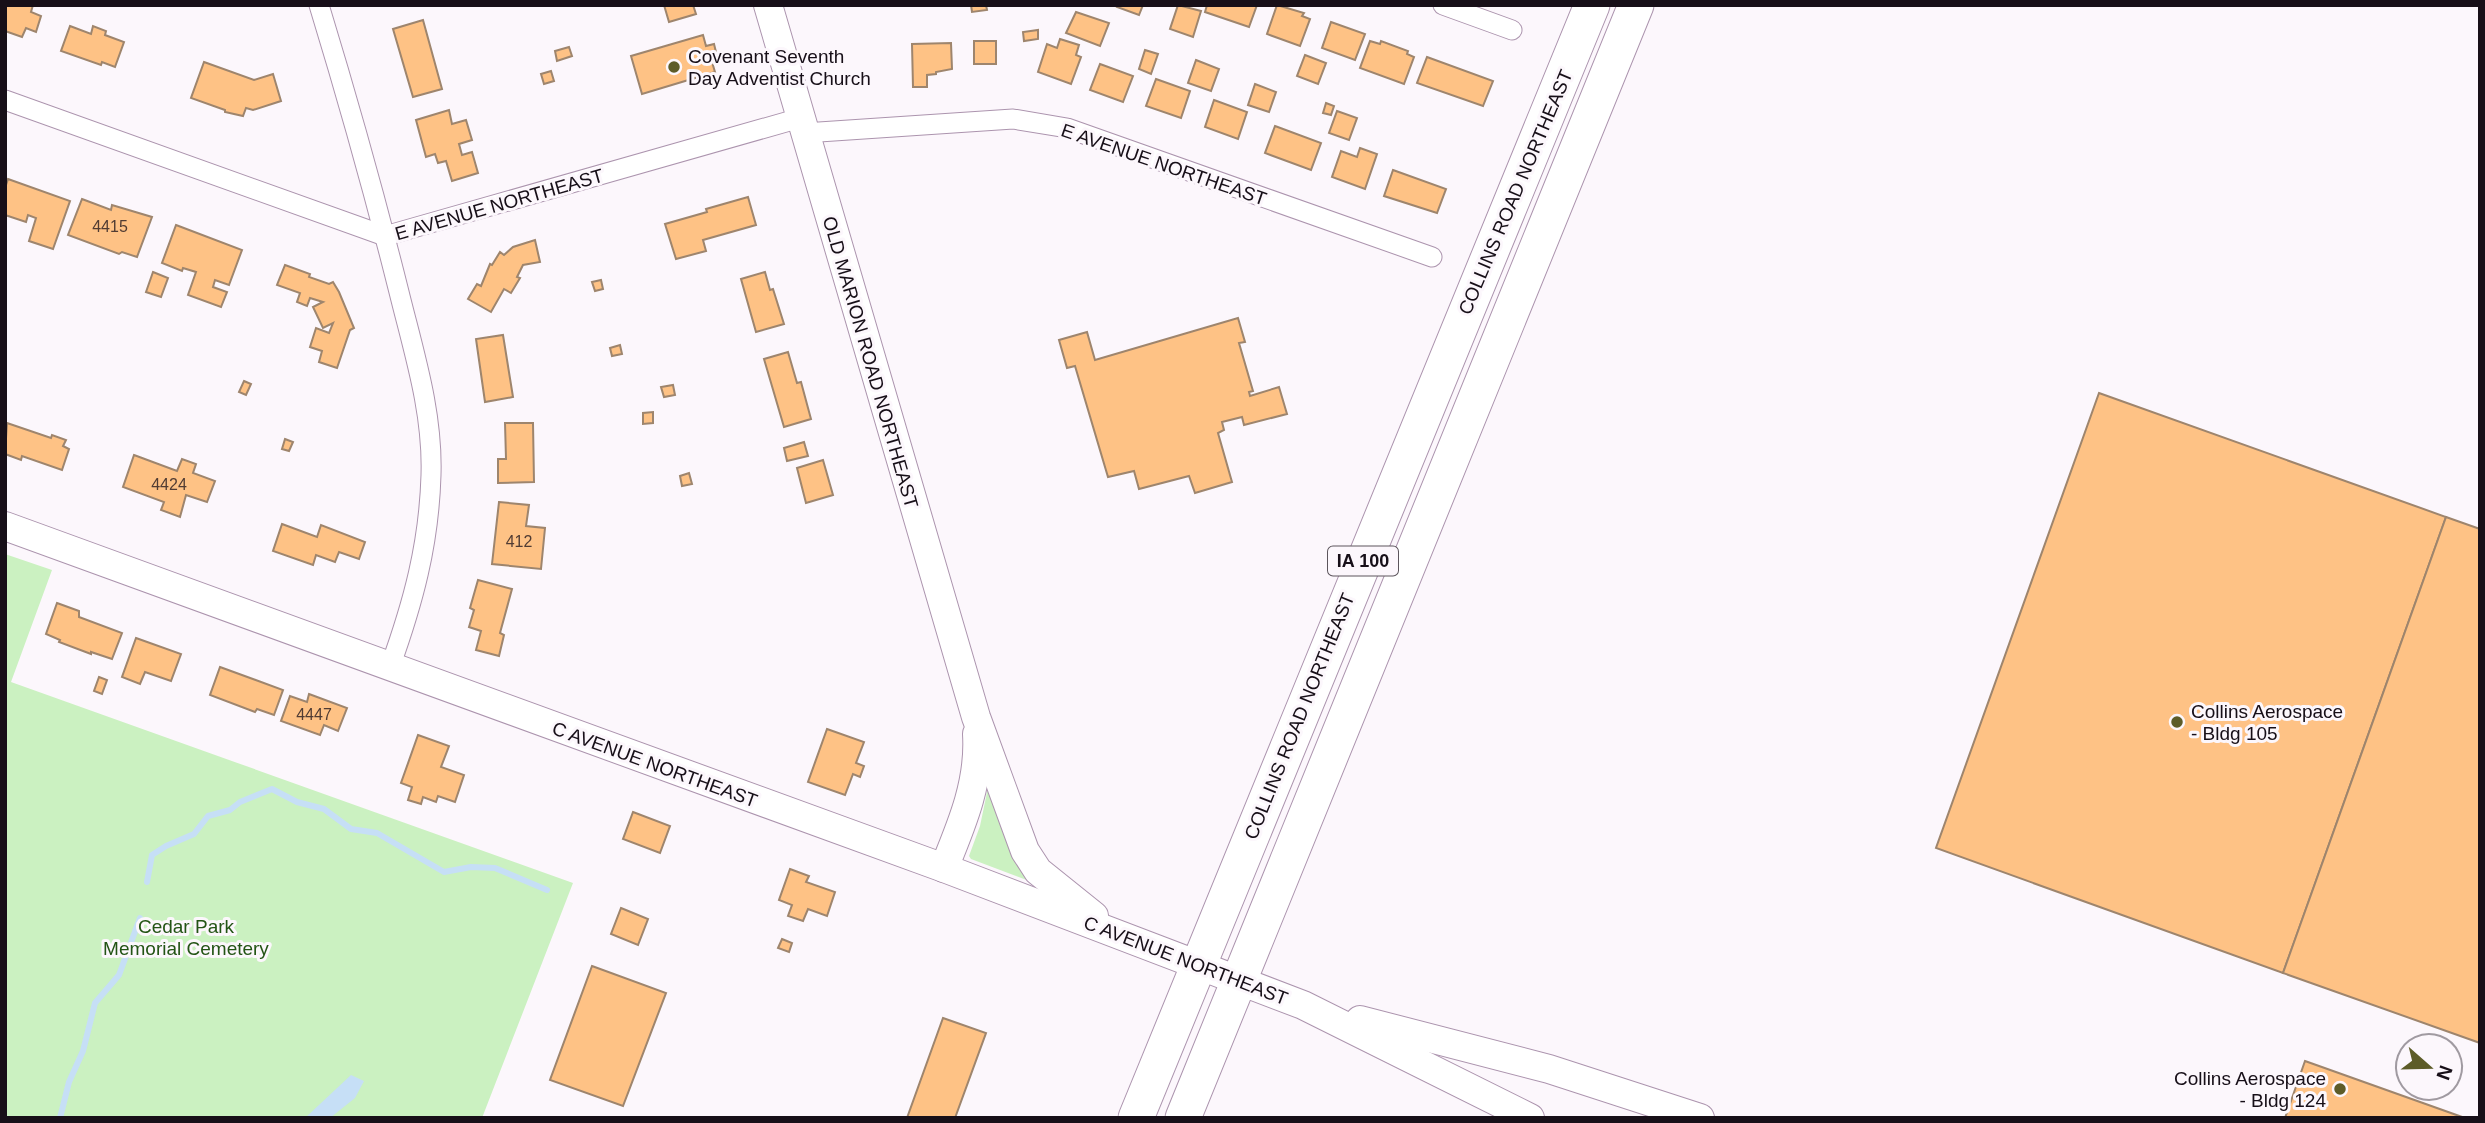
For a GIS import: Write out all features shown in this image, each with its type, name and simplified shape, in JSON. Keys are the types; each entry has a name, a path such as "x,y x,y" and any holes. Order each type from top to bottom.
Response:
{"highway":[{"name":"COLLINS ROAD NORTHEAST","path":"1136,1118 1592,5"},
{"name":"COLLINS ROAD NORTHEAST","path":"1183,1118 1636,5"}],"main road":[{"name":"OLD MARION ROAD NORTHEAST","path":"768,5 976,717 1025,851 1038,871 1119,934"},
{"name":"C AVENUE NORTHEAST","path":"5,526 944,868 1303,1005 1549,1069 1700,1118"},
{"name":"OLD MARION ROAD NORTHEAST","path":"944,868 972,792 977,764 976,717"},
{"name":"C AVENUE NORTHEAST","path":"1303,1005 1530,1118"}],"street":[{"path":"319,5 385,236 427,404 431,474 419,572 413,602 390,667"},
{"path":"1443,5 1512,30"},
{"name":"E AVENUE NORTHEAST","path":"5,100 385,236 802,125 1013,120 1067,128 1432,257"}],"green space":[{"name":"Cedar Park Memorial Cemetery","path":"5,554 52,570 11,682 573,883 482,1118 5,1118"},
{"path":"990,778 1032,882 969,856 980,826"}],"water":[{"path":"351,1075 364,1081 355,1098 330,1118 305,1118"}],"building":[{"path":"5,5 33,5 31,12 41,16 36,32 26,28 22,37 5,31"},
{"path":"664,5 693,5 696,14 669,22"},
{"path":"971,5 986,5 987,10 972,12"},
{"path":"1143,5 1139,15 1117,7"},
{"path":"1178,5 1201,11 1193,37 1170,29"},
{"path":"1207,5 1257,5 1249,27 1205,12"},
{"path":"1277,5 1304,13 1302,16 1310,19 1300,46 1267,34"},
{"path":"1076,12 1109,23 1100,46 1066,33"},
{"path":"423,20 442,89 413,97 393,29"},
{"path":"1331,22 1365,34 1355,60 1322,48"},
{"path":"70,26 91,34 93,26 106,31 105,35 124,42 115,67 61,51"},
{"path":"1038,30 1038,39 1024,41 1023,32"},
{"name":"Covenant Seventh Day Adventist Church","path":"703,35 706,46 714,44 718,60 712,62 715,72 642,94 631,56"},
{"path":"1060,39 1079,45 1076,55 1081,57 1071,84 1038,72 1047,44 1057,48"},
{"path":"974,41 996,41 996,64 974,64"},
{"path":"1370,41 1380,44 1381,41 1408,51 1407,54 1414,57 1404,84 1360,68"},
{"path":"951,43 952,69 927,75 927,87 913,87 912,44"},
{"path":"569,47 572,56 557,61 555,51"},
{"path":"1145,50 1158,54 1151,74 1139,69"},
{"path":"1305,55 1326,63 1318,84 1297,76"},
{"path":"1427,57 1493,81 1483,106 1417,83"},
{"path":"1196,60 1219,69 1211,91 1188,83"},
{"path":"204,62 254,80 273,74 281,101 253,110 246,108 243,116 225,112 191,98"},
{"path":"1100,64 1133,76 1123,102 1090,90"},
{"path":"551,71 554,81 544,84 541,74"},
{"path":"1156,79 1190,91 1181,118 1146,106"},
{"path":"1255,84 1276,92 1269,112 1248,105"},
{"path":"1214,100 1247,112 1238,139 1205,127"},
{"path":"1326,103 1334,106 1331,115 1323,113"},
{"path":"449,110 452,124 466,120 472,140 459,144 462,155 472,152 478,173 452,181 446,161 438,163 435,154 426,157 416,120"},
{"path":"1337,111 1357,118 1349,140 1329,133"},
{"path":"1275,126 1321,143 1311,170 1265,153"},
{"path":"1360,148 1377,154 1365,189 1332,177 1341,151 1357,157"},
{"path":"1393,170 1446,189 1437,213 1384,196"},
{"path":"8,179 70,201 53,249 29,241 36,218 28,215 26,222 5,215 5,188"},
{"path":"748,197 756,225 703,240 706,251 676,259 665,224"},
{"path":"82,199 111,210 112,205 152,217 137,257 122,252 119,254 68,235"},
{"path":"176,225 242,250 229,285 215,280 213,287 227,292 221,307 188,295 196,272 183,268 182,271 162,263"},
{"path":"535,240 540,262 523,265 517,277 520,278 511,293 504,289 491,312 468,299 477,284 481,286 490,264 492,265 500,252 504,255 513,247"},
{"path":"285,265 310,274 309,277 329,284 333,282 339,292 354,328 350,330 337,368 319,362 322,351 310,347 316,328 329,333 333,323 323,328 313,307 323,302 310,298 307,306 297,302 300,293 277,285"},
{"path":"153,272 168,278 161,297 146,292"},
{"path":"765,272 784,324 756,332 741,279"},
{"path":"601,280 603,289 595,291 592,282"},
{"path":"1238,318 1245,342 1239,343 1253,391 1249,392 1250,396 1279,387 1287,414 1244,425 1242,417 1222,422 1224,430 1218,433 1232,482 1195,493 1189,476 1139,489 1134,471 1108,477 1075,366 1067,368 1059,340 1087,332 1095,360"},
{"path":"503,335 513,397 485,402 476,339"},
{"path":"620,345 622,354 612,356 610,348"},
{"path":"788,352 797,383 801,382 811,419 784,427 764,359"},
{"path":"244,381 251,384 246,395 239,392"},
{"path":"673,385 675,395 664,397 661,387"},
{"name":"Collins Aerospace - Bldg 105","path":"2099,393 2446,517 2283,973 1936,848"},
{"path":"653,412 653,423 643,424 643,413"},
{"path":"7,423 51,438 52,435 66,440 63,446 69,449 62,470 22,456 21,460 5,454"},
{"path":"505,423 533,423 534,482 498,483 498,459 506,459"},
{"path":"285,439 293,442 289,451 282,449"},
{"path":"804,442 808,456 787,461 784,448"},
{"path":"134,455 177,471 182,459 196,464 193,473 215,481 207,502 186,495 180,517 161,510 164,502 123,487"},
{"path":"823,460 833,495 806,503 797,468"},
{"path":"689,473 692,484 682,486 680,476"},
{"path":"499,502 529,505 526,526 545,528 541,569 492,564"},
{"path":"2446,517 2480,529 2480,1043 2464,1037 2464,1032 2449,1032 2283,973"},
{"path":"282,524 317,537 321,525 365,542 359,559 339,552 335,562 316,555 313,565 273,551"},
{"path":"478,580 512,589 500,633 504,635 499,656 476,650 481,631 469,627 474,610 470,608"},
{"path":"57,603 79,611 79,617 122,633 112,659 59,642 60,640 46,634"},
{"path":"136,638 181,654 171,681 145,672 140,684 122,677"},
{"path":"220,667 283,690 274,715 257,709 255,712 210,695"},
{"path":"99,677 107,680 102,694 94,691"},
{"path":"309,694 347,708 338,731 324,725 320,735 281,721 290,696 307,702"},
{"path":"827,729 864,742 856,763 864,766 860,777 853,774 845,795 808,782"},
{"path":"418,735 449,746 441,767 464,775 455,802 438,796 436,802 423,797 421,804 408,800 412,787 401,783"},
{"path":"633,812 670,826 660,853 623,839"},
{"path":"790,869 809,876 806,882 835,892 827,916 808,909 803,921 788,916 792,905 779,900"},
{"path":"621,908 648,919 638,945 611,934"},
{"path":"782,939 792,943 789,952 778,948"},
{"path":"592,966 666,993 623,1106 550,1080"},
{"path":"943,1018 986,1033 955,1118 907,1118"},
{"name":"Collins Aerospace - Bldg 124","path":"2305,1061 2394,1093 2394,1102 2420,1102 2465,1118 2285,1118"}],"waterway":[{"path":"147,882 152,855 194,834 208,816 230,810 240,802 272,789 297,802 324,809 351,829 377,833 444,872 471,867 495,868 547,890"},
{"path":"60,1118 69,1082 83,1051 95,1003 119,975 140,918"}],"place":[{"name":"Covenant Seventh Day Adventist Church","path":"674,67"},
{"name":"Collins Aerospace - Bldg 105","path":"2177,722"},
{"name":"Collins Aerospace - Bldg 124","path":"2340,1089"}]}
